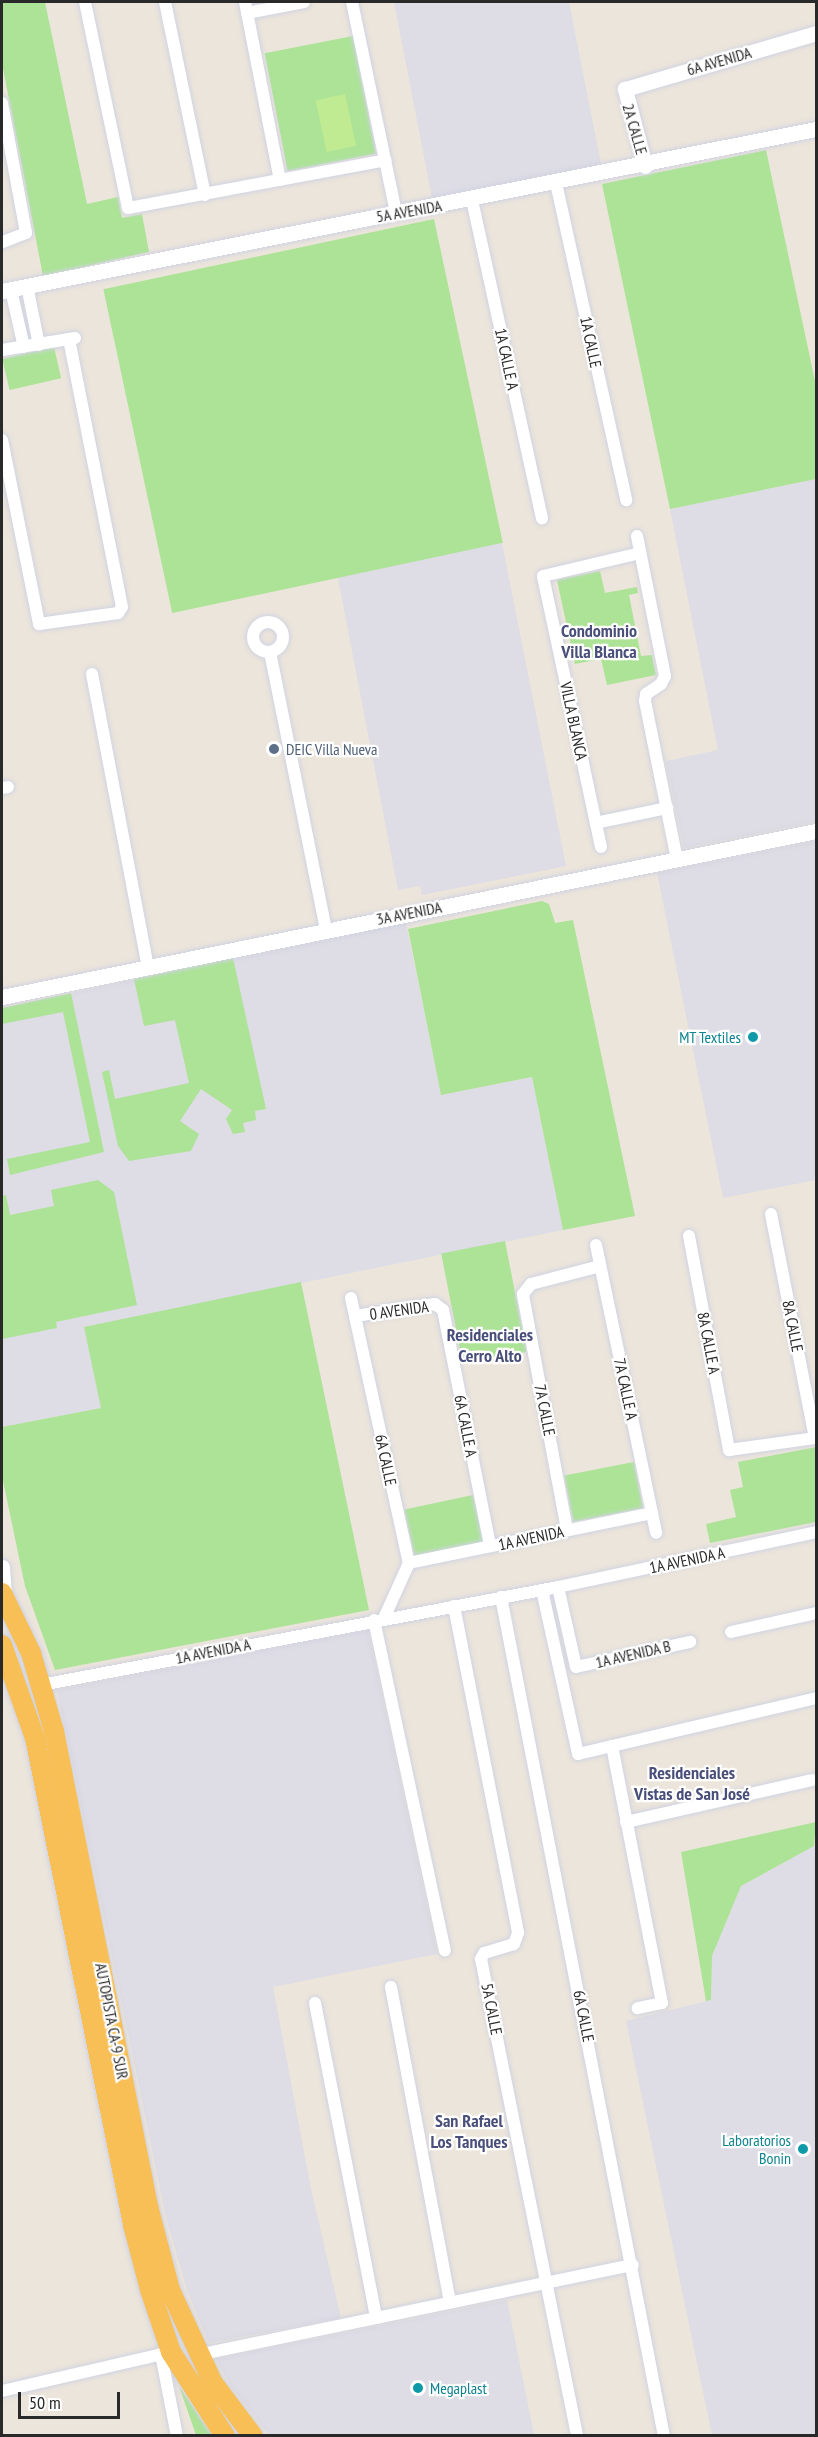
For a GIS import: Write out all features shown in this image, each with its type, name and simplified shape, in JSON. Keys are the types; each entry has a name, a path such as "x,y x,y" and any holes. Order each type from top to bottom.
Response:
{"highway":[{"name":"AUTOPISTA CA-9 SUR","path":"3,1595 31,1653 54,1731 148,2206 170,2290 198,2355 253,2436"},
{"name":"AUTOPISTA CA-9 SUR","path":"2,1645 35,1738 133,2225 166,2353 225,2436"}],"street":[{"path":"86,2 127,206 205,195 386,160"},
{"path":"165,2 205,195"},
{"path":"280,180 246,7 304,2"},
{"path":"352,2 396,213"},
{"name":"6A AVENIDA","path":"624,92 628,87 816,33"},
{"name":"2A CALLE","path":"624,92 645,166"},
{"path":"2,103 26,233 2,242"},
{"name":"5A AVENIDA","path":"6,290 645,166 816,129"},
{"name":"1A CALLE","path":"556,183 626,500"},
{"name":"1A CALLE A","path":"472,200 542,518"},
{"path":"27,286 39,345"},
{"path":"6,290 24,347"},
{"path":"2,350 73,338 122,607 118,613 39,624 2,441"},
{"path":"637,536 665,676 645,699 677,859"},
{"name":"VILLA BLANCA","path":"601,847 543,576 640,553"},
{"path":"270,652 326,930"},
{"path":"92,674 148,967"},
{"path":"596,823 667,808"},
{"name":"3A AVENIDA","path":"2,997 816,831"},
{"name":"8A CALLE","path":"771,1214 816,1438"},
{"name":"8A CALLE A","path":"688,1236 729,1450 816,1438"},
{"name":"7A CALLE A","path":"596,1245 656,1533"},
{"name":"7A CALLE","path":"567,1530 524,1290 531,1284 600,1266"},
{"name":"6A CALLE","path":"351,1298 409,1563"},
{"name":"0 AVENIDA","path":"355,1316 435,1304 441,1307"},
{"name":"6A CALLE A","path":"441,1307 490,1546"},
{"name":"1A AVENIDA","path":"409,1563 652,1513"},
{"name":"1A AVENIDA A","path":"41,1685 379,1619 558,1587 816,1532"},
{"path":"409,1563 379,1619 444,1950"},
{"path":"2,1567 3,1595"},
{"name":"1A AVENIDA B","path":"558,1587 576,1667 690,1642"},
{"path":"542,1590 578,1754 816,1698"},
{"name":"6A CALLE","path":"501,1597 633,2265 664,2436"},
{"name":"5A CALLE","path":"454,1606 518,1933 514,1944 484,1953 482,1959 577,2436"},
{"path":"731,1632 816,1613"},
{"path":"612,1746 662,2003 638,2008"},
{"path":"626,1822 812,1780"},
{"path":"391,1987 450,2303"},
{"path":"315,2002 376,2318"},
{"path":"198,2355 633,2265"},
{"path":"2,2391 166,2353 177,2436"}],"shaded area":[{"path":"394,2 569,2 601,164 432,198"},
{"path":"816,479 816,821 684,848 666,761 718,750 670,509"},
{"path":"502,543 566,866 422,895 420,886 398,890 337,573"},
{"name":"MT Textiles","path":"816,841 816,1180 723,1198 657,873"},
{"path":"406,923 441,1095 532,1077 563,1230 84,1327 102,1408 2,1427 2,1008"},
{"path":"368,1630 437,1954 273,1987 311,2189 341,2318 209,2343 187,2290 166,2217 57,1690"},
{"name":"Laboratorios Bonin","path":"816,1845 816,2435 712,2435 626,2021 711,2000 712,1956 741,1886"},
{"name":"Megaplast","path":"507,2300 534,2435 269,2435 230,2385 216,2359"}],"green space":[{"path":"2,2 45,2 87,204 118,197 122,218 142,214 149,252 43,276 2,63"},
{"path":"353,36 376,154 288,171 265,53"},
{"path":"345,94 356,146 327,152 316,100"},
{"path":"766,150 816,386 816,479 670,509 602,184"},
{"path":"434,219 503,543 172,613 103,289"},
{"path":"54,347 61,378 10,390 2,359"},
{"path":"600,571 605,593 637,587 638,593 629,595 641,656 652,655 656,675 607,685 601,659 575,664 557,580"},
{"path":"542,901 549,904 555,923 573,920 635,1216 563,1230 532,1077 441,1095 408,929"},
{"path":"233,958 266,1109 255,1111 256,1120 243,1123 245,1132 233,1134 226,1119 232,1110 201,1089 180,1121 199,1134 191,1151 129,1161 118,1146 102,1072 109,1070 115,1099 189,1083 175,1020 144,1026 134,979"},
{"path":"71,993 104,1152 10,1175 7,1159 90,1142 63,1012 2,1024 2,1008"},
{"path":"98,1180 114,1192 137,1305 56,1322 57,1328 2,1339 2,1196 6,1195 10,1215 54,1206 51,1190"},
{"path":"505,1241 527,1352 463,1364 441,1253"},
{"path":"301,1282 369,1610 55,1670 25,1586 2,1476 2,1427 101,1408 84,1327"},
{"path":"816,1447 816,1522 710,1543 706,1524 736,1517 730,1490 743,1487 738,1462"},
{"path":"634,1462 643,1508 573,1522 564,1476"},
{"path":"473,1495 483,1542 415,1557 405,1510"},
{"path":"816,1822 814,1846 741,1886 712,1956 711,2000 706,2001 681,1852"},
{"path":"179,2386 207,2428 213,2435 196,2435"}],"place":[{"name":"DEIC Villa Nueva","path":"274,749"},
{"name":"MT Textiles","path":"753,1037"},
{"name":"Laboratorios Bonin","path":"803,2149"},
{"name":"Megaplast","path":"418,2388"}],"district":[{"name":"Condominio Villa Blanca","path":"599,642"},
{"name":"Residenciales Cerro Alto","path":"490,1346"},
{"name":"Residenciales Vistas de San José","path":"692,1784"},
{"name":"San Rafael Los Tanques","path":"469,2132"}]}
